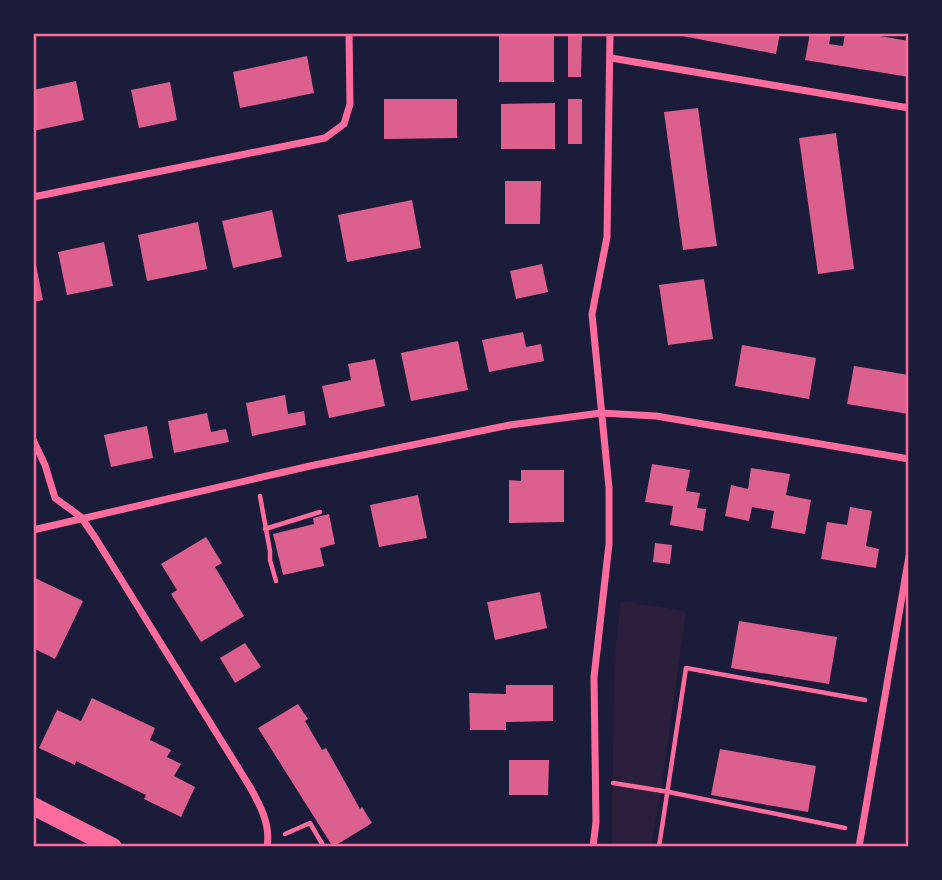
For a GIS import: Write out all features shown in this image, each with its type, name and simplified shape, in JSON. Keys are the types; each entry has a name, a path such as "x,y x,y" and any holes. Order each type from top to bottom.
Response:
{"main road":[{"path":"33,806 113,847"}],"street":[{"path":"33,197 325,138 344,124 350,104 349,33"},
{"path":"593,847 596,822 594,677 609,544 609,488 592,314 607,237 610,33"},
{"path":"611,58 909,108"},
{"path":"33,530 257,478 510,425 601,413 656,416 909,459"},
{"path":"33,440 45,465 55,498 81,517 250,787 263,813 269,838 267,847"},
{"path":"859,847 909,555"}],"path":[{"path":"257,478 276,581"},
{"path":"265,528 320,512"},
{"path":"659,847 686,668 884,703"},
{"path":"595,780 862,831"},
{"path":"269,838 310,823 324,847"}],"shaded area":[{"path":"621,601 686,611 651,847 612,847 614,663"}],"building":[{"path":"568,33 582,33 581,77 568,77"},
{"path":"667,33 780,33 776,54"},
{"path":"810,33 831,33 829,44 843,46 845,33 862,33 909,41 909,77 805,60"},
{"path":"499,36 554,36 554,82 499,82"},
{"path":"307,56 314,93 240,108 233,72"},
{"path":"76,81 84,120 33,131 33,90"},
{"path":"170,82 177,120 139,128 131,90"},
{"path":"384,99 457,99 457,138 384,139"},
{"path":"568,99 582,99 582,144 568,144"},
{"path":"555,103 555,149 501,149 501,104"},
{"path":"698,108 717,246 683,250 664,112"},
{"path":"836,133 854,269 818,274 799,138"},
{"path":"505,181 541,181 540,224 505,224"},
{"path":"412,200 421,248 347,262 338,215"},
{"path":"272,210 282,257 233,268 222,221"},
{"path":"198,222 207,269 147,281 138,235"},
{"path":"104,242 113,286 67,295 58,252"},
{"path":"33,256 43,300 33,302"},
{"path":"542,264 548,292 516,299 510,271"},
{"path":"704,279 713,339 668,345 659,285"},
{"path":"523,332 526,347 541,344 544,361 489,372 482,340"},
{"path":"458,341 468,390 411,401 401,353"},
{"path":"742,345 816,358 809,399 735,386"},
{"path":"375,359 385,406 329,418 322,386 351,380 348,364"},
{"path":"854,366 909,375 909,414 847,404"},
{"path":"285,395 288,414 304,411 306,425 252,436 246,403"},
{"path":"207,413 211,432 226,429 229,442 174,453 168,421"},
{"path":"147,426 153,458 111,467 104,435"},
{"path":"652,464 690,470 686,491 700,493 697,508 706,509 703,531 670,525 673,506 645,502"},
{"path":"751,468 790,474 786,495 811,500 805,534 771,528 774,511 752,507 749,521 725,516 731,485 748,489"},
{"path":"521,470 564,470 564,522 509,523 509,480 521,481"},
{"path":"418,495 427,538 379,547 370,505"},
{"path":"850,507 872,511 866,546 879,549 876,568 821,559 827,522 847,525"},
{"path":"329,514 335,544 320,548 324,566 283,575 273,534 314,524 313,518"},
{"path":"206,537 222,563 215,567 244,616 201,642 171,594 177,590 161,564"},
{"path":"655,543 672,545 670,564 653,562"},
{"path":"33,577 83,601 55,659 33,648"},
{"path":"540,592 547,628 495,640 487,602"},
{"path":"739,621 837,637 829,684 731,668"},
{"path":"245,643 261,667 235,683 220,658"},
{"path":"506,685 553,685 553,721 506,722 506,730 470,730 469,693 506,694"},
{"path":"92,698 155,728 150,740 171,750 167,757 181,764 174,776 195,787 181,817 144,799 146,795 76,761 75,765 39,748 57,710 81,721"},
{"path":"298,704 322,750 326,748 360,809 362,807 372,823 333,847 258,728"},
{"path":"720,749 816,766 808,812 711,795"},
{"path":"509,760 549,760 548,795 509,795"}]}
